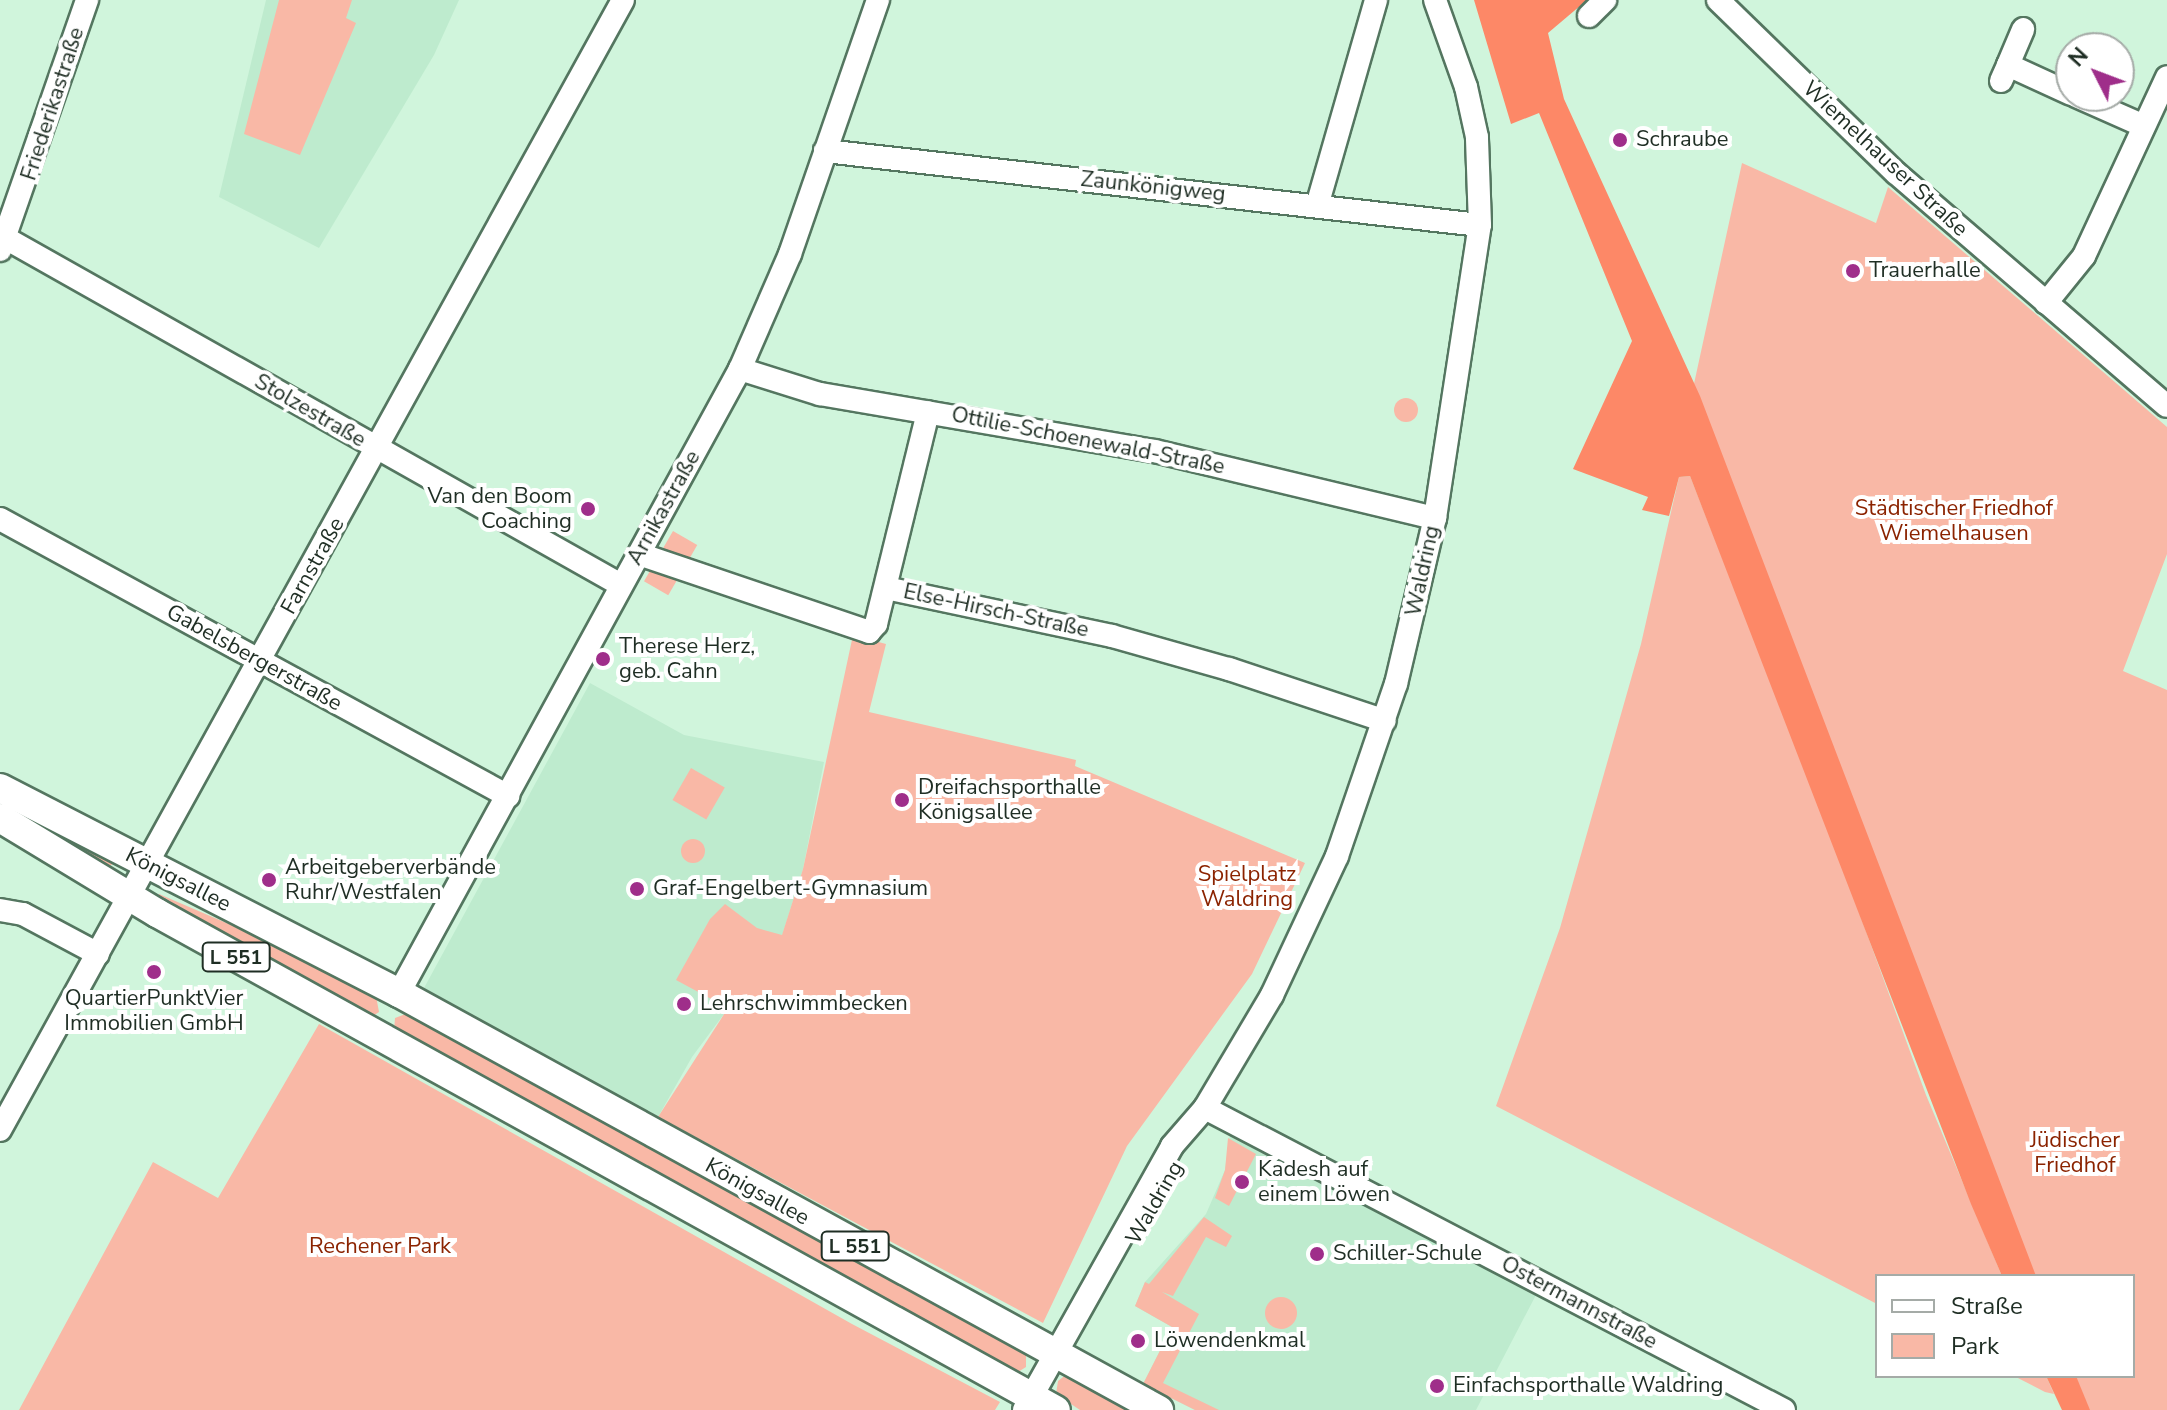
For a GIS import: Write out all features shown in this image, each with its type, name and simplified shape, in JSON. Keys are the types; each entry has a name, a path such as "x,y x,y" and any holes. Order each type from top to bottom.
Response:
{"main road":[{"name":"Königsallee","path":"0,788 399,993 1159,1410"},
{"name":"Königsallee","path":"0,818 129,897 1037,1406"},
{"path":"377,1034 399,993"}],"street":[{"name":"Friederikastraße","path":"2,242 87,0"},
{"name":"Farnstraße","path":"0,1130 378,450 623,0"},
{"name":"Arnikastraße","path":"399,993 740,369 790,254 878,0"},
{"path":"1317,206 1376,0"},
{"name":"Waldring","path":"1037,1406 1056,1356 1172,1146 1205,1108 1255,1026 1311,915 1385,721 1435,518 1480,225 1477,137 1466,87 1435,0"},
{"name":"Wiemelhauser Straße","path":"1718,0 1896,173 2167,406"},
{"path":"2023,29 2004,73 2055,89"},
{"path":"2046,303 2084,256 2167,77"},
{"path":"2112,112 2144,126"},
{"name":"Zaunkönigweg","path":"825,151 1480,225"},
{"name":"Stolzestraße","path":"2,242 621,585"},
{"name":"Ottilie-Schoenewald-Straße","path":"740,369 820,394 1155,451 1435,518"},
{"path":"886,588 928,412"},
{"name":"Gabelsbergerstraße","path":"0,519 508,796"},
{"name":"Else-Hirsch-Straße","path":"639,554 869,632 876,624 886,588 1112,636 1385,721"},
{"path":"0,910 23,914 98,954"},
{"name":"Ostermannstraße","path":"1205,1108 1784,1410"}],"shaded area":[{"path":"266,0 459,0 434,55 319,248 219,197"},
{"path":"1474,0 1587,0 1548,33 1564,99 1700,396 2035,1274 2001,1274 1971,1204 1690,476 1679,477 1669,516 1642,510 1648,497 1573,469 1632,341 1539,113 1511,124"},
{"name":"Graf-Engelbert-Gymnasium","path":"590,683 684,735 824,762 803,869 782,936 692,1057 658,1117 424,988"},
{"name":"Schiller-Schule","path":"1230,1134 1537,1293 1476,1410 1195,1410 1143,1384 1172,1327 1135,1306 1145,1282 1206,1214 1225,1170"},
{"path":"2047,1378 2077,1378 2090,1410 2062,1410"}],"green space":[{"path":"279,0 352,0 346,18 356,23 300,155 244,134"},
{"name":"Städtischer Friedhof Wiemelhausen","path":"1742,163 1876,223 1888,187 2167,427 2167,554 2123,671 2167,690 2167,1410 2087,1410 2072,1378 2135,1378 2135,1274 2026,1274 1687,416"},
{"path":"1406,398 1415,401 1418,410 1415,419 1406,422 1397,419 1394,410 1397,401"},
{"path":"1690,476 1820,806 1926,1095 2001,1274 1875,1274 1875,1303 1496,1106 1560,928 1641,644 1679,477"},
{"path":"673,531 697,545 668,595 644,581"},
{"name":"Spielplatz Waldring","path":"853,635 886,644 869,712 1076,760 1075,766 1305,863 1252,974 1127,1146 1043,1323 658,1117 728,1008 676,980 710,919 725,904 757,928 782,935 803,869"},
{"path":"691,768 725,788 706,820 672,800"},
{"path":"0,799 115,863 109,866 0,807"},
{"path":"693,839 704,846 705,851 698,862 693,863 682,856 681,851 688,840"},
{"path":"159,894 301,955 376,996 379,1012 370,1018 157,899"},
{"path":"411,1012 1018,1349 1026,1355 1026,1367 1015,1374 394,1031 395,1018"},
{"name":"Rechener Park","path":"319,1024 852,1324 1000,1402 995,1410 19,1410 153,1162 218,1198"},
{"path":"1228,1138 1256,1154 1229,1206 1215,1198 1225,1170"},
{"path":"1204,1217 1232,1236 1226,1247 1206,1237 1173,1296 1162,1292 1199,1314 1163,1383 1219,1410 1195,1410 1143,1384 1172,1327 1135,1306 1145,1282 1149,1284"},
{"path":"1281,1297 1292,1302 1297,1313 1292,1324 1281,1329 1270,1324 1265,1313 1270,1302"},
{"path":"1067,1374 1140,1410 1080,1410 1056,1394 1058,1381"},
{"path":"2018,1378 2047,1378 2054,1394"}],"place":[{"name":"Schraube","path":"1620,140"},
{"name":"Trauerhalle","path":"1853,271"},
{"name":"Van den Boom Coaching","path":"588,509"},
{"name":"Therese Herz, geb. Cahn","path":"603,659"},
{"name":"Dreifachsporthalle Königsallee","path":"902,800"},
{"name":"Arbeitgeberverbände Ruhr/Westfalen","path":"269,880"},
{"name":"Graf-Engelbert-Gymnasium","path":"637,889"},
{"name":"QuartierPunktVier Immobilien GmbH","path":"154,972"},
{"name":"Lehrschwimmbecken","path":"684,1004"},
{"name":"Kadesh auf einem Löwen","path":"1242,1182"},
{"name":"Schiller-Schule","path":"1317,1254"},
{"name":"Löwendenkmal","path":"1138,1341"},
{"name":"Einfachsporthalle Waldring","path":"1437,1386"}],"park label":[{"name":"Jüdischer Friedhof","path":"2075,1152"}]}
